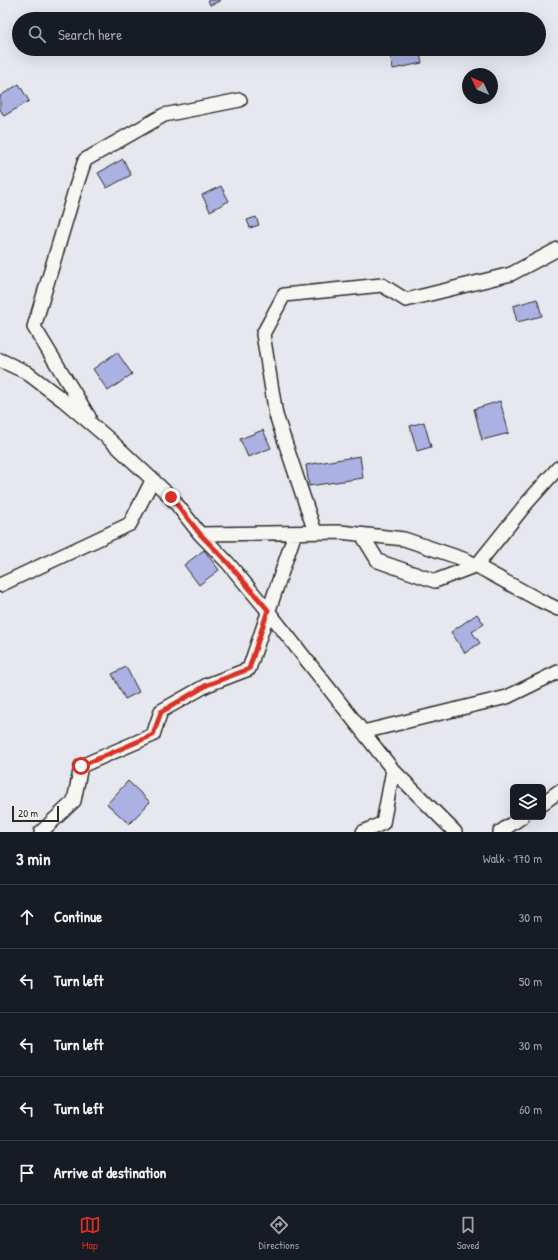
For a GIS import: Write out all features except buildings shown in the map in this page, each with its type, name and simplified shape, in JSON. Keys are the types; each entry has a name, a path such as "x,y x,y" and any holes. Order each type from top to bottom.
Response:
{"street":[{"path":"96,427 34,327 85,160 164,115 240,100"},
{"path":"315,532 276,414 263,334 284,295 382,285 406,300 511,274 558,249"},
{"path":"0,360 26,372 96,427 171,497 200,534 228,563 268,610 393,770 455,832"},
{"path":"362,535 378,561 435,581 476,566 526,504 558,468"},
{"path":"0,584 130,524 153,479"},
{"path":"200,534 340,532 404,539 466,560 539,600 558,608"},
{"path":"41,832 74,801 81,766 153,735 161,712 207,685 249,669 268,610 296,533"},
{"path":"363,732 507,697 558,672"},
{"path":"363,832 383,823 393,770"},
{"path":"546,800 558,792"},
{"path":"500,832 518,820"}],"route":[{"path":"81,766 153,735 161,712 207,685 249,669 268,610 228,563 200,534 171,497"}]}
